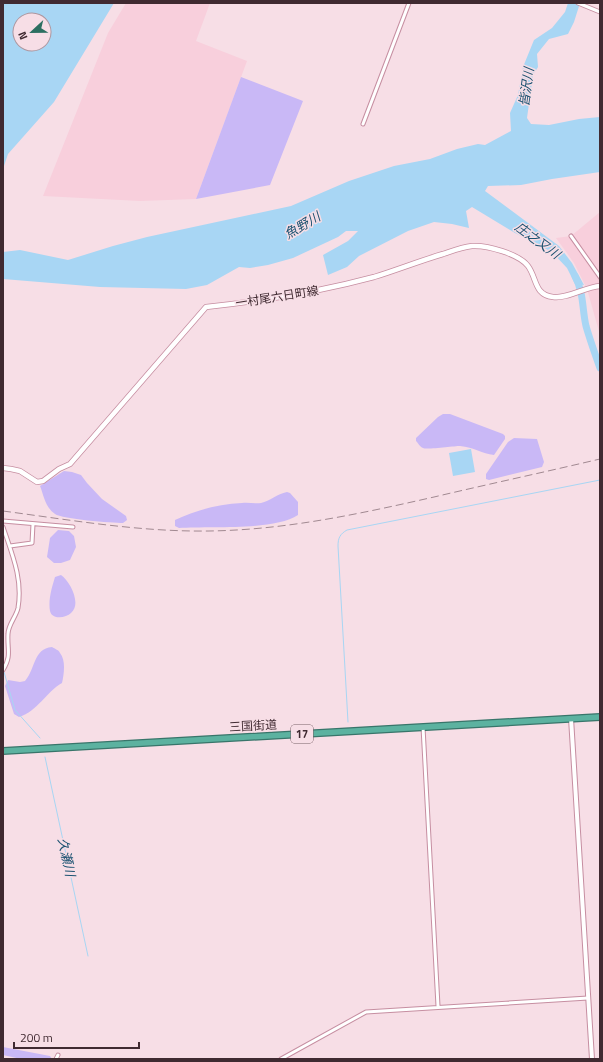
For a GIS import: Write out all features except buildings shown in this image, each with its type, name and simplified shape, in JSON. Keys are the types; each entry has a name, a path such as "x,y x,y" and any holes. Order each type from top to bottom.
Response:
{"highway":[{"name":"三国街道","path":"3,751 600,716"}],"main road":[{"name":"一村尾六日町線","path":"3,468 20,471 37,482 43,481 59,469 70,464 206,307 279,298 311,292 375,276 461,248 473,246 485,247 518,258 529,267 539,291 546,296 554,298 600,286"}],"street":[{"path":"363,124 409,3"},
{"path":"578,3 600,12"},
{"path":"571,236 600,277"},
{"path":"3,521 73,527"},
{"path":"10,546 32,543 33,524"},
{"path":"3,527 18,572 20,587 17,612 8,632 9,655 3,670"},
{"path":"3,641 8,641"},
{"path":"571,718 592,1059"},
{"path":"424,727 438,1006"},
{"path":"282,1059 366,1012 438,1006 588,998"},
{"path":"56,1059 58,1055"}],"shaded area":[{"path":"126,3 210,3 196,41 247,61 196,199 140,201 43,196 108,33"},
{"path":"241,77 303,101 270,185 196,199"},
{"path":"600,212 600,335 587,289 574,263 556,238 571,236"},
{"path":"443,414 450,414 503,434 505,439 494,455 460,446 429,449 420,446 416,441 416,438"},
{"path":"514,438 537,439 544,462 542,467 489,480 486,479 486,474 508,442"},
{"path":"64,471 81,475 102,499 126,516 127,520 123,523 98,521 67,518 55,514 47,505 40,486"},
{"path":"287,492 290,493 298,502 298,515 274,524 241,527 179,528 175,526 175,520 199,510 233,504 261,503"},
{"path":"58,530 69,531 74,536 76,547 70,560 61,563 54,563 47,557 50,538"},
{"path":"61,575 68,582 74,593 75,604 74,609 69,615 56,617 51,614 50,602 55,577"},
{"path":"52,647 59,651 63,659 64,671 62,683 51,691 37,706 19,717 14,714 5,686 8,680 20,682 25,681 41,651"},
{"path":"3,1047 50,1056 52,1059 21,1059 3,1055"}],"water":[{"path":"3,3 114,3 54,102 8,154 3,169"},
{"path":"568,3 580,3 574,22 568,34 549,39 537,54 538,67 533,75 527,118 531,124 549,125 579,119 600,117 600,172 521,185 488,186 485,191 559,246 572,263 584,285 575,284 567,268 552,252 515,233 472,207 466,211 469,228 434,222 408,231 359,256 347,267 328,275 323,255 348,241 358,231 346,231 338,237 293,258 250,268 239,267 207,285 186,289 100,287 3,279 3,252 20,250 68,260 147,237 291,206 349,181 394,166 430,159 457,149 478,144 485,145 511,131 510,113 518,95 523,67 534,40 552,28 565,12"},
{"path":"471,449 475,472 453,476 449,453"}],"waterway":[{"name":"庄之又川","path":"575,276 581,295 586,326 600,368"},
{"path":"348,722 338,546 339,538 343,533 347,530 600,480"},
{"name":"久瀬川","path":"4,672 15,710 40,738"},
{"name":"久瀬川","path":"45,757 88,956"}],"railway":[{"path":"3,511 105,525 157,530 209,531 266,528 322,520 378,509 600,459"}],"water label":[{"name":"皆沢川","path":"526,87"},
{"name":"魚野川","path":"302,225"}]}
